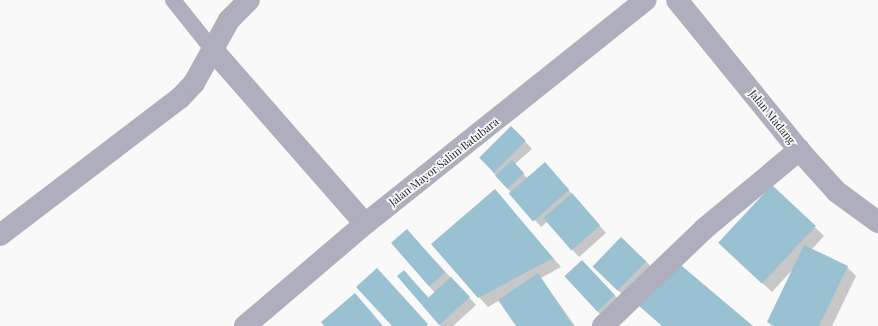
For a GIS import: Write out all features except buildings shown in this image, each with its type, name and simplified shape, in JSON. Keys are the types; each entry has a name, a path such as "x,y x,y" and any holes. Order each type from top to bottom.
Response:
{"street":[{"path":"0,235 180,98 194,82 229,20 249,0"},
{"name":"Jalan Mayor Salim Batubara","path":"245,326 365,224 646,0"},
{"name":"Jalan Madang","path":"677,0 799,150 837,192 878,222"},
{"path":"212,49 365,224"},
{"path":"603,326 704,229 799,150"}],"lane":[{"path":"173,0 212,49"}]}
